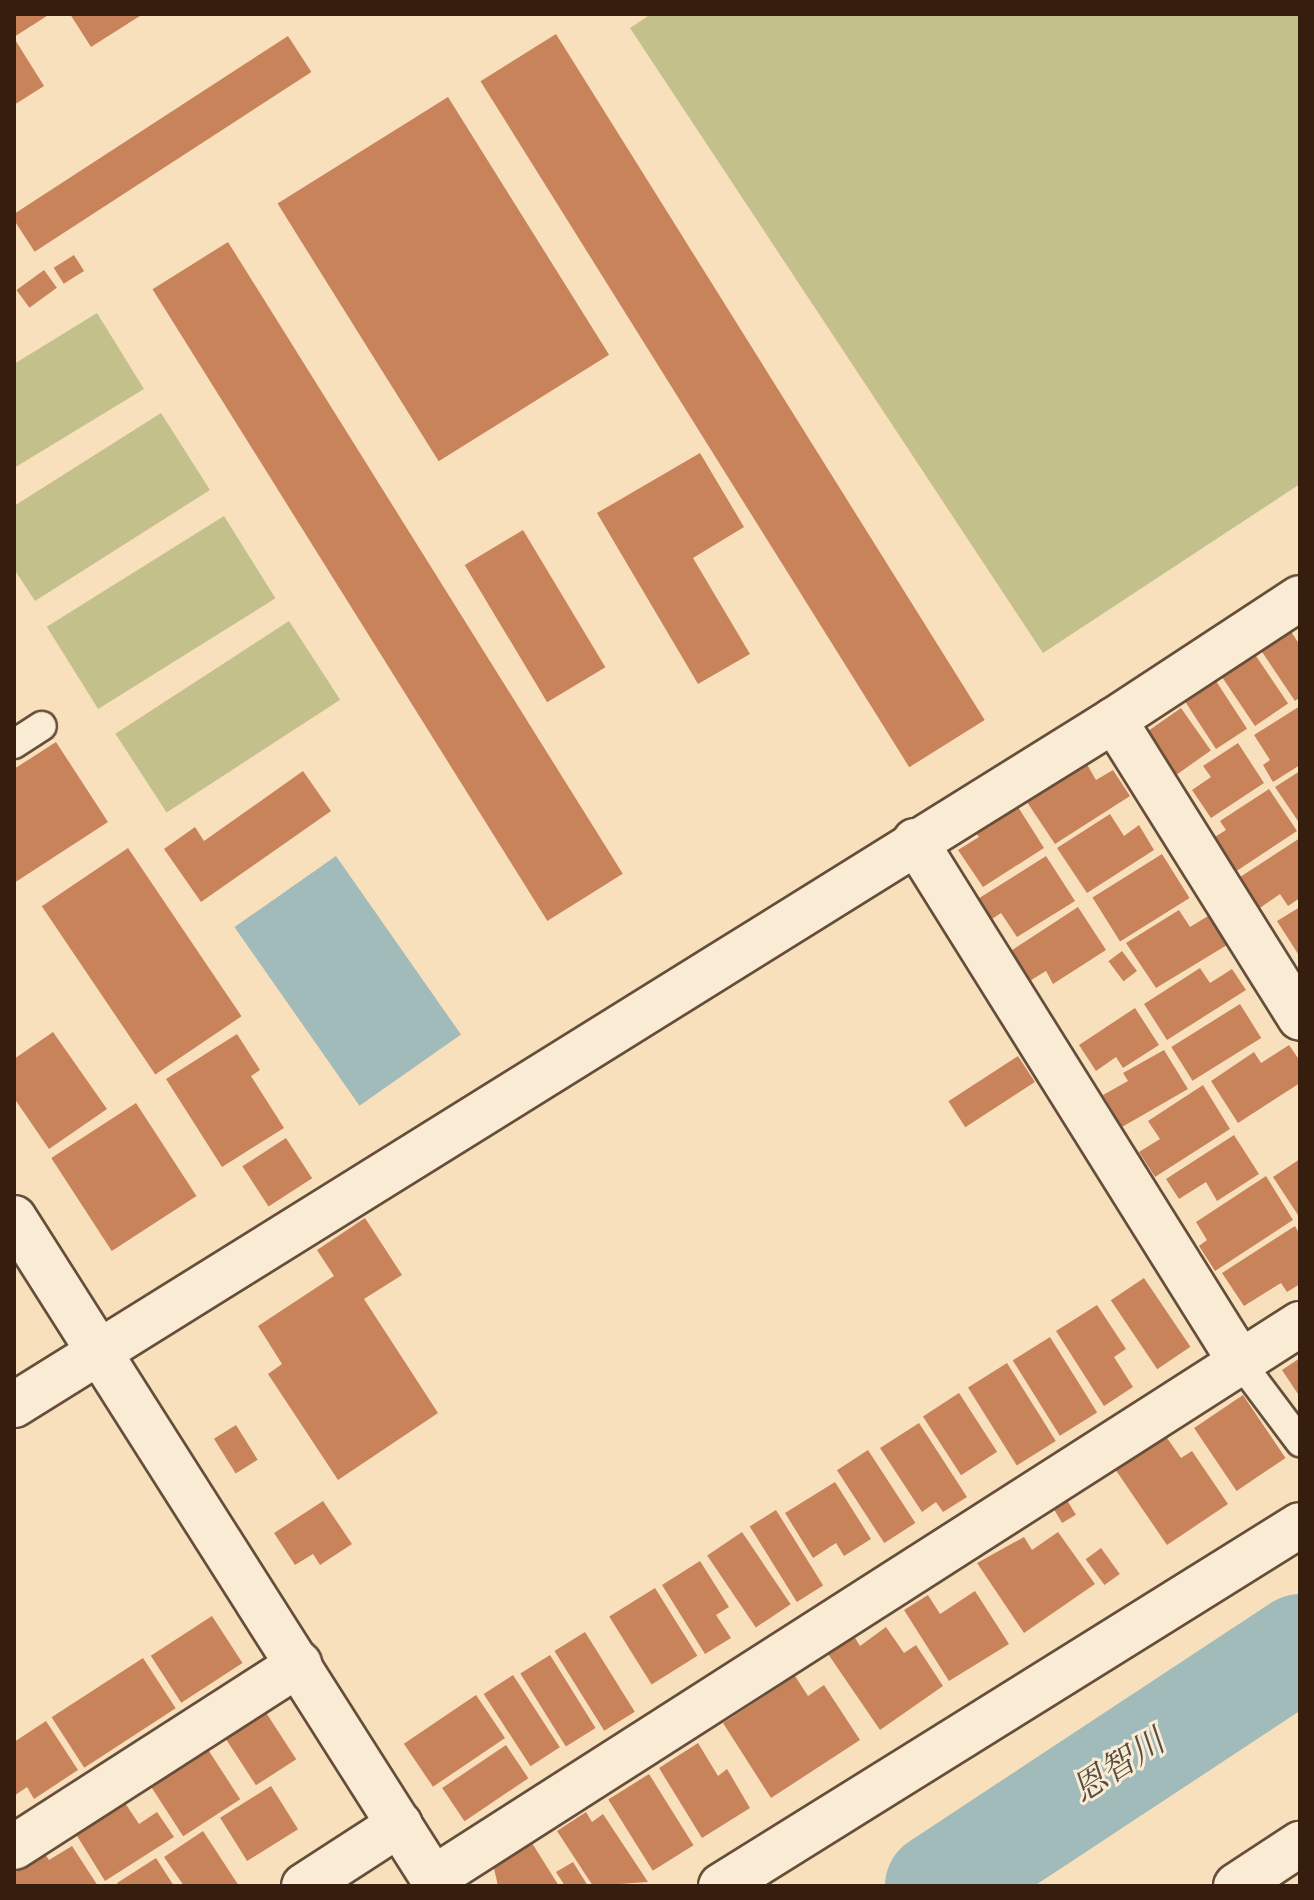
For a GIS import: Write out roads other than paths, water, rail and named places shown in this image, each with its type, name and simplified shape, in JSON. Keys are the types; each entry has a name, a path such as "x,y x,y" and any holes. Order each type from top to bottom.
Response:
{"street":[{"path":"14,1405 915,841 1114,720 1300,598"},
{"path":"1114,720 1300,1018"},
{"path":"915,841 1241,1363"},
{"path":"14,1218 101,1350 436,1882 1300,1324"},
{"path":"721,1886 1300,1525"},
{"path":"14,1847 299,1664"},
{"path":"304,1886 400,1824"},
{"path":"1236,1886 1300,1844"}],"lane":[{"path":"14,744 42,726"},
{"path":"1241,1363 1300,1442"}],"water":[{"path":"336,856 461,1035 359,1106 234,927"}],"waterway":[{"name":"恩智川","path":"938,1886 1300,1647"}]}
